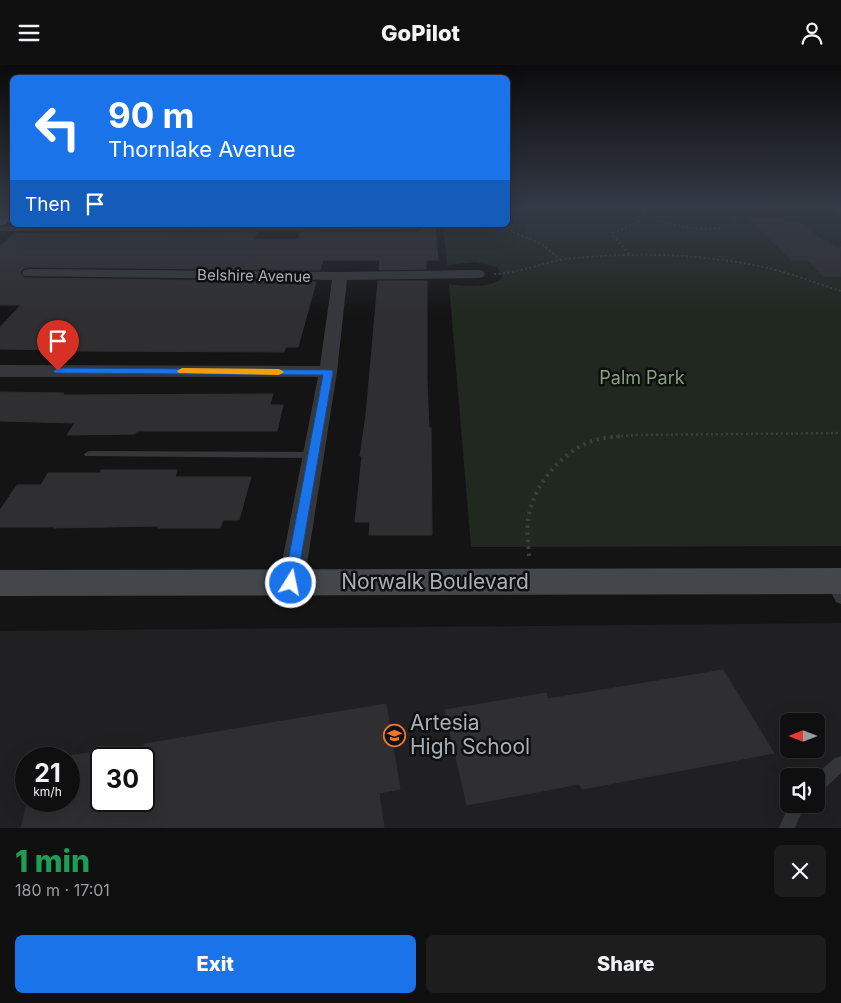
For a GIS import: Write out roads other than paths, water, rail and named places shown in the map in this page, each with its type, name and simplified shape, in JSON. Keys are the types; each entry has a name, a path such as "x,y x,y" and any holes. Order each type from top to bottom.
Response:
{"main road":[{"name":"Norwalk Boulevard","path":"0,583 531,582 838,587"}],"street":[{"name":"Belshire Avenue","path":"29,273 340,276 478,274"},
{"path":"291,583 328,372 340,276"},
{"path":"0,371 328,372"}],"lane":[{"path":"89,454 314,455"},
{"path":"825,777 841,763"},
{"path":"787,828 794,813"}],"place":[{"name":"Artesia High School","path":"394,735"}],"park label":[{"name":"Palm Park","path":"642,378"}]}
